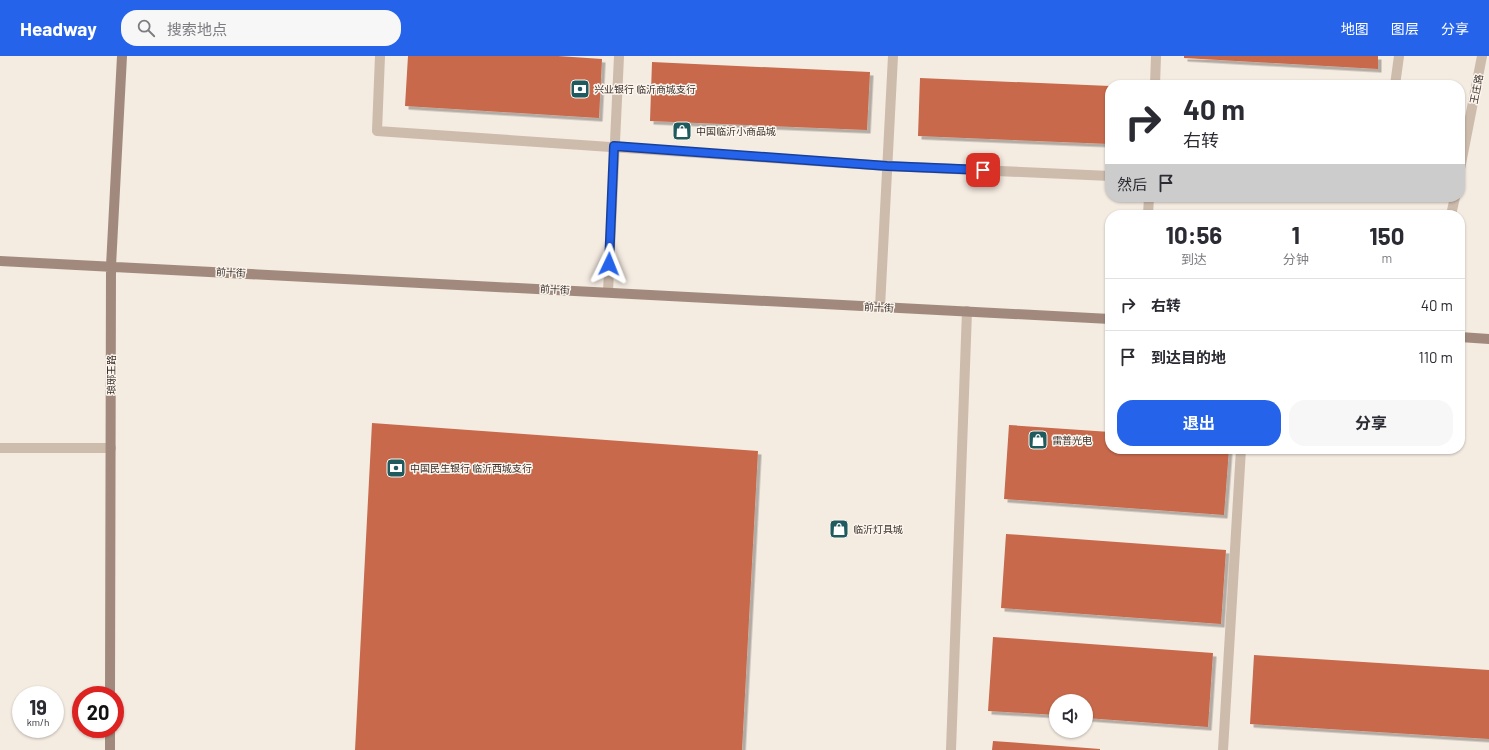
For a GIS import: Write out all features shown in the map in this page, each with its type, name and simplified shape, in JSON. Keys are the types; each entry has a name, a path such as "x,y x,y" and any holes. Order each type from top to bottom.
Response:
{"main road":[{"name":"琅琊王路","path":"110,686 111,266 122,56"},
{"name":"前十街","path":"0,261 1105,319"},
{"path":"1465,337 1489,339"},
{"path":"110,738 110,750"}],"street":[{"path":"380,56 377,131 614,146 887,166 1105,176"},
{"path":"608,292 619,56"},
{"path":"880,307 893,56"},
{"path":"1154,80 1156,56"},
{"path":"1396,80 1399,56"},
{"name":"王庄路","path":"1465,143 1482,56"},
{"path":"951,750 967,311"},
{"path":"0,448 111,448"},
{"path":"1223,750 1242,454"}],"building":[{"path":"408,56 558,56 602,59 599,118 405,106"},
{"path":"1184,56 1378,56 1378,69 1184,58"},
{"path":"652,62 870,72 867,130 650,121"},
{"path":"920,78 1105,86 1105,144 918,136"},
{"path":"372,423 758,451 742,750 355,750"},
{"path":"1009,425 1105,432 1105,454 1229,454 1224,515 1004,499"},
{"path":"1006,534 1226,550 1221,624 1001,608"},
{"path":"993,637 1213,653 1208,727 1093,719 1093,694 1049,694 1049,715 988,711"},
{"path":"1254,655 1489,670 1489,739 1250,724"},
{"path":"993,741 1100,749 1100,750 992,750"}],"place":[{"name":"兴业银行 临沂商城支行","path":"580,89"},
{"name":"中国临沂小商品城","path":"682,131"},
{"name":"雷普光电","path":"1038,440"},
{"name":"中国民生银行 临沂西城支行","path":"396,468"},
{"name":"临沂灯具城","path":"839,529"}],"route":[{"path":"609,264 614,146 887,166 983,170"}]}
